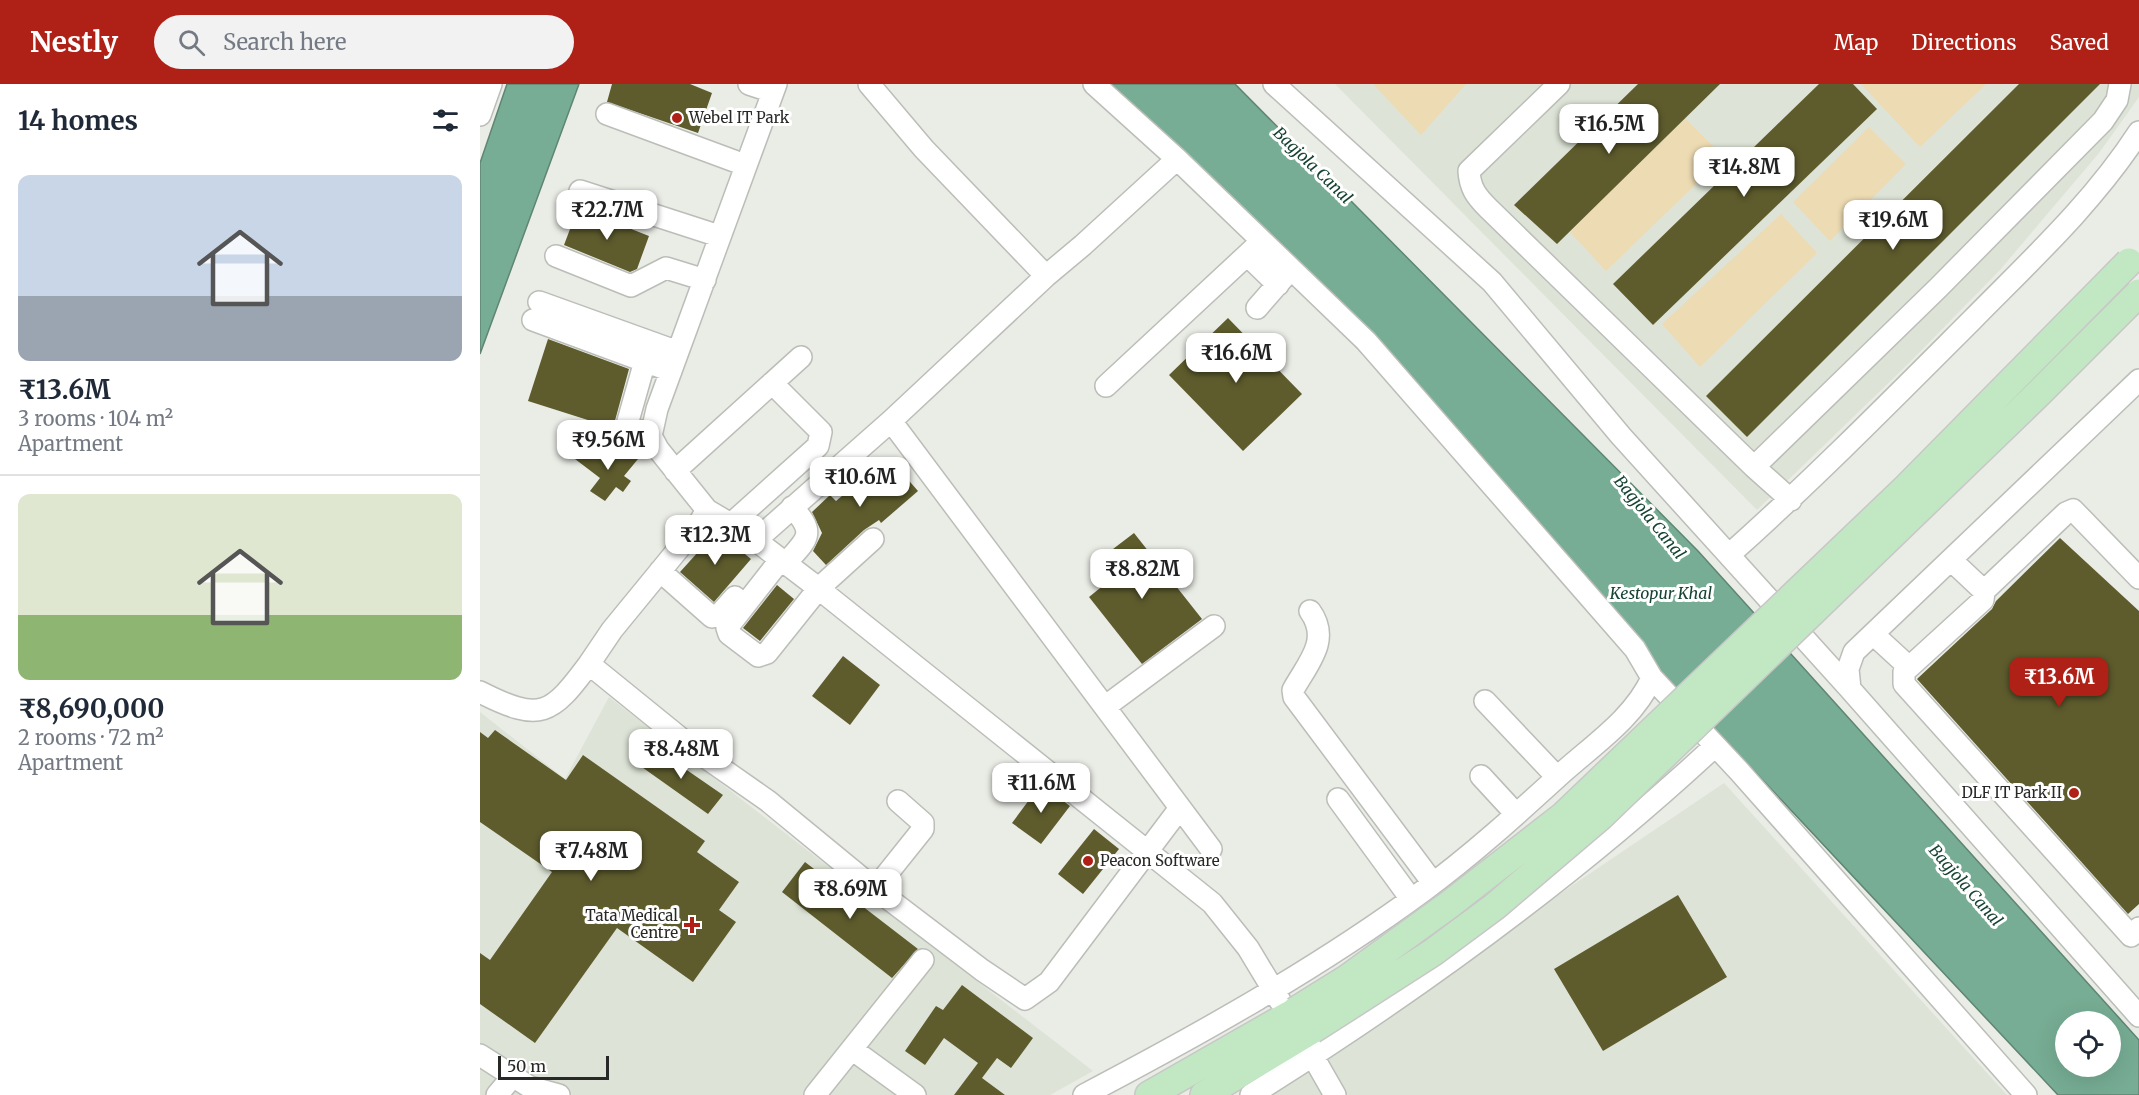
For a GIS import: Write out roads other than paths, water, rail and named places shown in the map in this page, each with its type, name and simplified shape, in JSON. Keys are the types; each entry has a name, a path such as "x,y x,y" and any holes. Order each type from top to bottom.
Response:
{"main road":[{"path":"1149,1095 1302,1030 1348,978 1563,816 1907,487 2134,256"},
{"path":"1204,1095 1302,1030 1432,953 1494,907 1601,816 2139,293"}],"street":[{"path":"480,115 491,84"},
{"path":"651,436 657,409 775,88 749,84"},
{"path":"869,84 924,149 1046,276"},
{"path":"1094,84 1176,159 1255,248 1285,277 1366,340 1635,649 1652,678 2026,1095"},
{"path":"1274,84 1492,282 1622,436 1730,554 2139,1017"},
{"path":"1488,218 1461,190 1460,180 1464,163 1542,84"},
{"path":"1559,84 1469,171 1470,184 1488,208 1754,467 1791,500"},
{"path":"1754,467 1938,288 2103,121 2116,100 2120,84"},
{"path":"609,109 748,158"},
{"path":"1730,554 1791,500 2075,216 2139,132"},
{"path":"756,540 891,421 1046,276 1176,159"},
{"path":"580,191 719,236"},
{"path":"1106,386 1255,248"},
{"path":"556,256 631,286 666,268 705,280"},
{"path":"1257,308 1285,277"},
{"path":"536,311 675,361 645,361 536,311"},
{"path":"675,471 801,357"},
{"path":"645,361 628,422 631,428 651,436 658,449 706,510 756,540 819,588 1198,891 1223,915 1302,1030 1335,1095"},
{"path":"1850,689 1848,669 1854,652 2139,380"},
{"path":"731,524 818,446 821,437 822,432 772,383"},
{"path":"891,421 1211,849"},
{"path":"660,571 709,616 715,618 780,559 807,540 808,526 792,507"},
{"path":"480,692 501,703 522,709 553,707 563,699 612,630 698,525 706,510"},
{"path":"2136,937 1904,684 1902,678 1909,667 1983,600 1984,591 2066,513 2073,510 2139,578"},
{"path":"780,559 728,628 729,634 758,656 763,656 819,588 873,539"},
{"path":"1951,560 1984,591"},
{"path":"1310,610 1318,622 1319,642 1293,690 1294,697 1433,883"},
{"path":"1106,706 1214,626"},
{"path":"1873,634 1909,667"},
{"path":"589,664 695,750 768,801 874,889 982,970 1025,999 1048,982 1180,808"},
{"path":"1084,1095 1273,990 1433,883 1516,814 1628,714 1644,694 1652,678"},
{"path":"1485,700 1557,777"},
{"path":"1251,1095 1302,1030 1525,906 1715,746"},
{"path":"1481,776 1516,814"},
{"path":"1338,799 1411,899"},
{"path":"874,889 923,828 923,823 898,801"},
{"path":"815,1095 923,960"},
{"path":"853,1050 915,1095"},
{"path":"480,1055 530,1087 555,1094"},
{"path":"497,1095 513,1076"}],"water":[{"path":"507,84 579,84 480,354 480,163"},
{"name":"Kestopur Khal","path":"1110,84 1235,84 1698,551 2113,1011 2055,1011 2055,1077 2121,1077 2121,1020 2139,1040 2139,1095 2058,1095"}],"place":[{"name":"Webel IT Park","path":"677,118"},
{"name":"DLF IT Park II","path":"2074,793"},
{"name":"Peacon Software","path":"1088,861"},
{"name":"Tata Medical Centre","path":"692,925"}],"water label":[{"name":"Bagjola Canal","path":"1313,165"},
{"name":"Bagjola Canal","path":"1650,517"},
{"name":"Bagjola Canal","path":"1966,885"}]}
